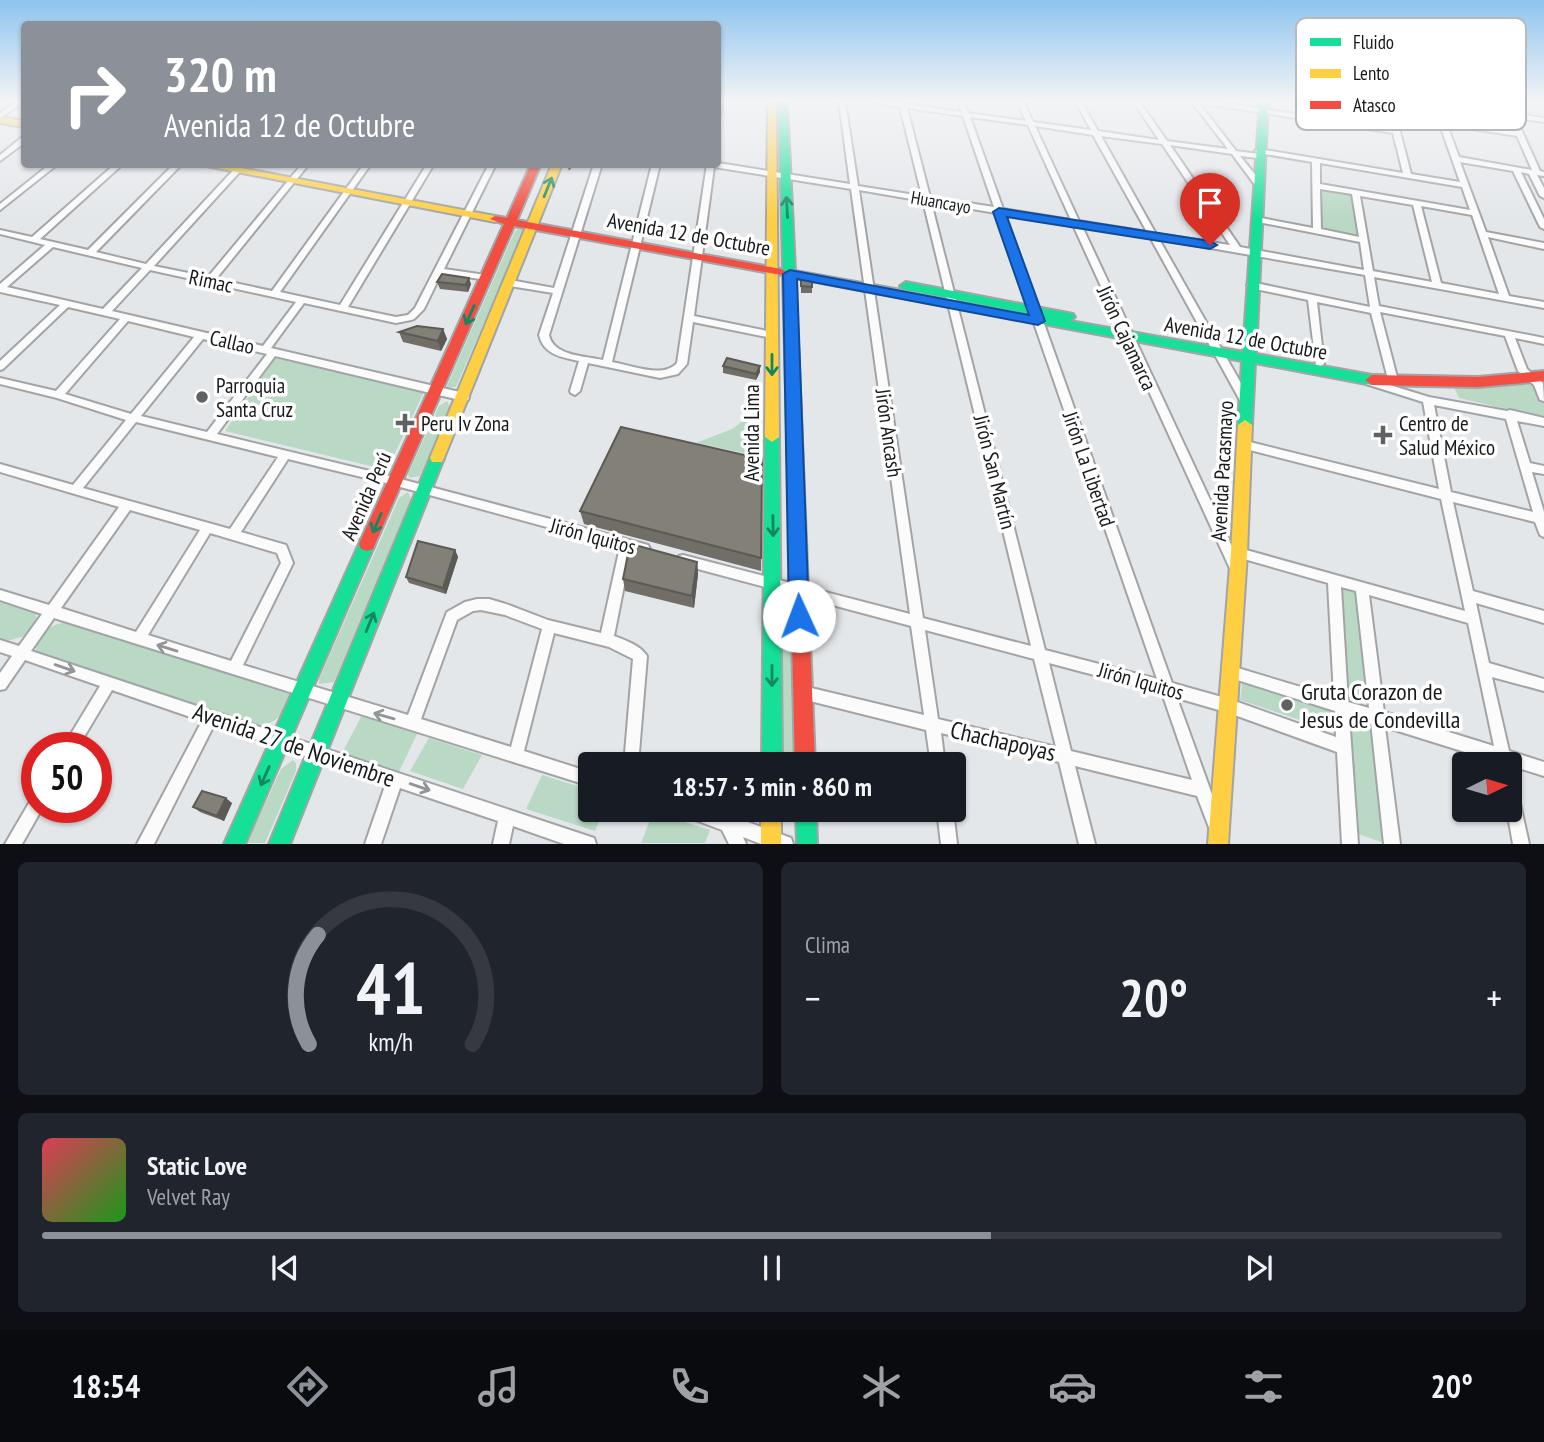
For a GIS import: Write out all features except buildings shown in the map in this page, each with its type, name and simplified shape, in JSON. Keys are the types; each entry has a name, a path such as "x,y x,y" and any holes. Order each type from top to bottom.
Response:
{"main road":[{"name":"Avenida Lima","path":"776,140 790,269 805,752"},
{"name":"Avenida Lima","path":"772,752 772,266 781,140"},
{"name":"Avenida Pacasmayo","path":"1219,840 1246,445 1251,285 1260,140"},
{"name":"Avenida 12 de Octubre","path":"256,168 299,174 350,188 512,219 1125,333 1391,377"},
{"name":"Avenida Perú","path":"234,844 534,168"},
{"path":"279,844 556,168"},
{"name":"Avenida 12 de Octubre","path":"1248,355 1362,380 1475,374 1537,375"},
{"path":"772,469 796,475"},
{"path":"773,822 776,842"},
{"path":"806,822 807,844"}],"street":[{"name":"Jirón Ancash","path":"848,140 936,752"},
{"name":"Jirón San Martín","path":"912,140 1087,844"},
{"name":"Jirón La Libertad","path":"974,140 1219,840"},
{"name":"Jirón Cajamarca","path":"1038,140 1238,573"},
{"path":"1100,140 1247,402"},
{"path":"1146,140 1316,161 1465,185"},
{"path":"1162,140 1237,249"},
{"path":"1225,140 1258,183"},
{"path":"1399,140 1408,176"},
{"path":"1449,140 1505,297"},
{"path":"1523,140 1538,172 1544,196"},
{"path":"0,159 21,142"},
{"path":"1456,159 1538,172"},
{"path":"1316,161 1317,231"},
{"name":"Huancayo","path":"721,167 1255,252 1544,305"},
{"path":"0,208 50,168"},
{"path":"35,239 115,168"},
{"path":"90,253 175,168"},
{"path":"105,313 240,168"},
{"path":"274,294 365,168"},
{"path":"342,309 429,168"},
{"path":"486,278 439,271 491,168"},
{"path":"597,168 544,335 551,349 660,375 674,372 682,364 710,168"},
{"path":"607,364 655,168"},
{"path":"1516,169 1544,227"},
{"path":"211,281 299,174"},
{"path":"1316,186 1475,213"},
{"path":"1356,192 1368,274 1391,377"},
{"path":"1416,203 1437,285"},
{"path":"1256,219 1363,240"},
{"name":"Rimac","path":"0,232 147,267 396,320 411,317 419,309 439,271"},
{"path":"1483,234 1544,246"},
{"path":"0,288 51,244"},
{"path":"510,283 558,290"},
{"path":"1251,285 1544,341"},
{"name":"Callao","path":"0,288 464,397"},
{"path":"1312,298 1319,364"},
{"path":"211,436 302,300"},
{"path":"0,367 66,303"},
{"path":"58,395 126,318"},
{"path":"689,318 772,335"},
{"path":"1509,334 1537,375 1544,397"},
{"path":"75,490 201,335"},
{"path":"575,391 584,359"},
{"path":"1362,380 1429,400 1544,422"},
{"name":"Jirón Iquitos","path":"1,383 58,395 133,418 395,482 653,552"},
{"path":"1429,400 1446,495 1502,752"},
{"path":"1510,414 1544,533"},
{"path":"1246,445 1542,520"},
{"path":"233,535 286,454"},
{"path":"1525,466 1544,470"},
{"path":"0,468 282,549 287,563 234,669"},
{"path":"0,684 127,505"},
{"path":"139,639 208,527"},
{"path":"606,641 626,545"},
{"path":"1239,553 1473,620"},
{"name":"Jirón Iquitos","path":"666,555 1166,688 1229,706 1344,747"},
{"path":"1334,580 1351,843"},
{"path":"1362,588 1392,844"},
{"path":"0,595 578,775"},
{"path":"1468,595 1544,617"},
{"path":"412,724 452,616 471,605 485,604 549,626 606,641 635,651 640,656 632,752"},
{"path":"516,756 549,626"},
{"name":"Avenida 27 de Noviembre","path":"0,646 588,844"},
{"path":"1484,668 1544,685"},
{"path":"1231,672 1480,752"},
{"path":"79,732 109,683"},
{"name":"Chachapoyas","path":"803,693 1203,790"},
{"path":"145,844 211,717"},
{"path":"1522,764 1544,769"},
{"path":"373,844 395,779"},
{"path":"501,844 507,816"},
{"path":"726,822 776,842"},
{"path":"726,822 738,844"},
{"path":"946,822 949,844"},
{"path":"1517,822 1521,844"},
{"path":"13,844 25,823"}],"green space":[{"path":"1320,187 1353,193 1361,237 1322,229"},
{"path":"521,228 523,232 456,387 446,388 515,231"},
{"path":"275,358 424,392 387,470 225,431"},
{"path":"1536,383 1544,400 1544,418 1459,398 1453,385 1500,387"},
{"path":"447,401 450,407 420,476 409,478 408,474 439,406"},
{"path":"760,408 758,456 696,443 732,429"},
{"path":"408,492 411,499 334,682 319,684 399,498"},
{"path":"1342,588 1356,592 1372,704 1346,697"},
{"path":"782,594 793,595 797,752 780,752"},
{"path":"0,600 35,611 37,620 25,636 0,643"},
{"path":"71,622 284,690 289,694 288,706 278,718 263,726 39,654 36,650 38,643 47,629"},
{"path":"1243,679 1330,707 1330,730 1240,700"},
{"path":"1347,713 1374,720 1384,843 1355,833"},
{"path":"362,715 419,730 398,774 341,755"},
{"path":"429,738 482,755 463,789 410,771"},
{"path":"293,760 296,763 296,771 265,843 247,843 281,769"},
{"path":"542,775 578,786 578,822 599,822 595,831 526,809"},
{"path":"649,822 685,822 710,830 705,843 641,843"}],"traffic: fast":[{"path":"784,140 793,390"},
{"path":"1245,425 1262,140"},
{"path":"781,272 1372,380"},
{"path":"906,286 1069,317"},
{"path":"772,437 772,752"},
{"path":"279,844 437,458"},
{"path":"234,844 367,544"},
{"path":"806,822 807,844"}],"traffic: slow":[{"path":"772,140 772,437"},
{"path":"222,168 495,219"},
{"path":"437,458 555,168"},
{"path":"1218,844 1239,553 1245,425"},
{"path":"771,822 771,844"}],"traffic: jam":[{"path":"367,544 534,168"},
{"path":"495,219 781,272"},
{"path":"1372,380 1478,382 1544,376"},
{"path":"793,390 805,752"}],"place":[{"name":"Parroquia Santa Cruz","path":"202,397"},
{"name":"Peru Iv Zona","path":"405,423"},
{"name":"Centro de Salud México","path":"1383,435"},
{"name":"Gruta Corazon de Jesus de Condevilla","path":"1287,705"}],"route":[{"path":"799,616 790,274 1038,321 999,212 1210,245"}]}
